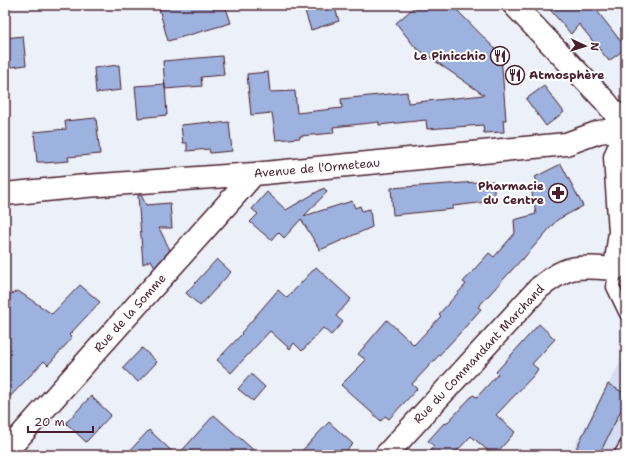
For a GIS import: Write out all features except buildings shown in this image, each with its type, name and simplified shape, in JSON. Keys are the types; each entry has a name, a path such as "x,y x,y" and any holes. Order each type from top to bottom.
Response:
{"street":[{"path":"514,5 606,102 626,128 615,157 622,219 620,232 621,264"},
{"name":"Avenue de l'Ormeteau","path":"5,194 86,186 254,174 566,144 599,132 626,128"},
{"name":"Rue de la Somme","path":"5,453 254,174"},
{"name":"Rue du Commandant Marchand","path":"386,455 538,288 552,278 571,269 594,268 621,264"}],"lane":[{"path":"621,264 613,287 626,314"},
{"path":"620,455 626,445"}],"shaded area":[{"path":"621,362 626,362 626,455 569,455"}],"place":[{"name":"Le Pinicchio","path":"500,56"},
{"name":"Atmosphère","path":"515,75"},
{"name":"Pharmacie du Centre","path":"558,193"}]}
